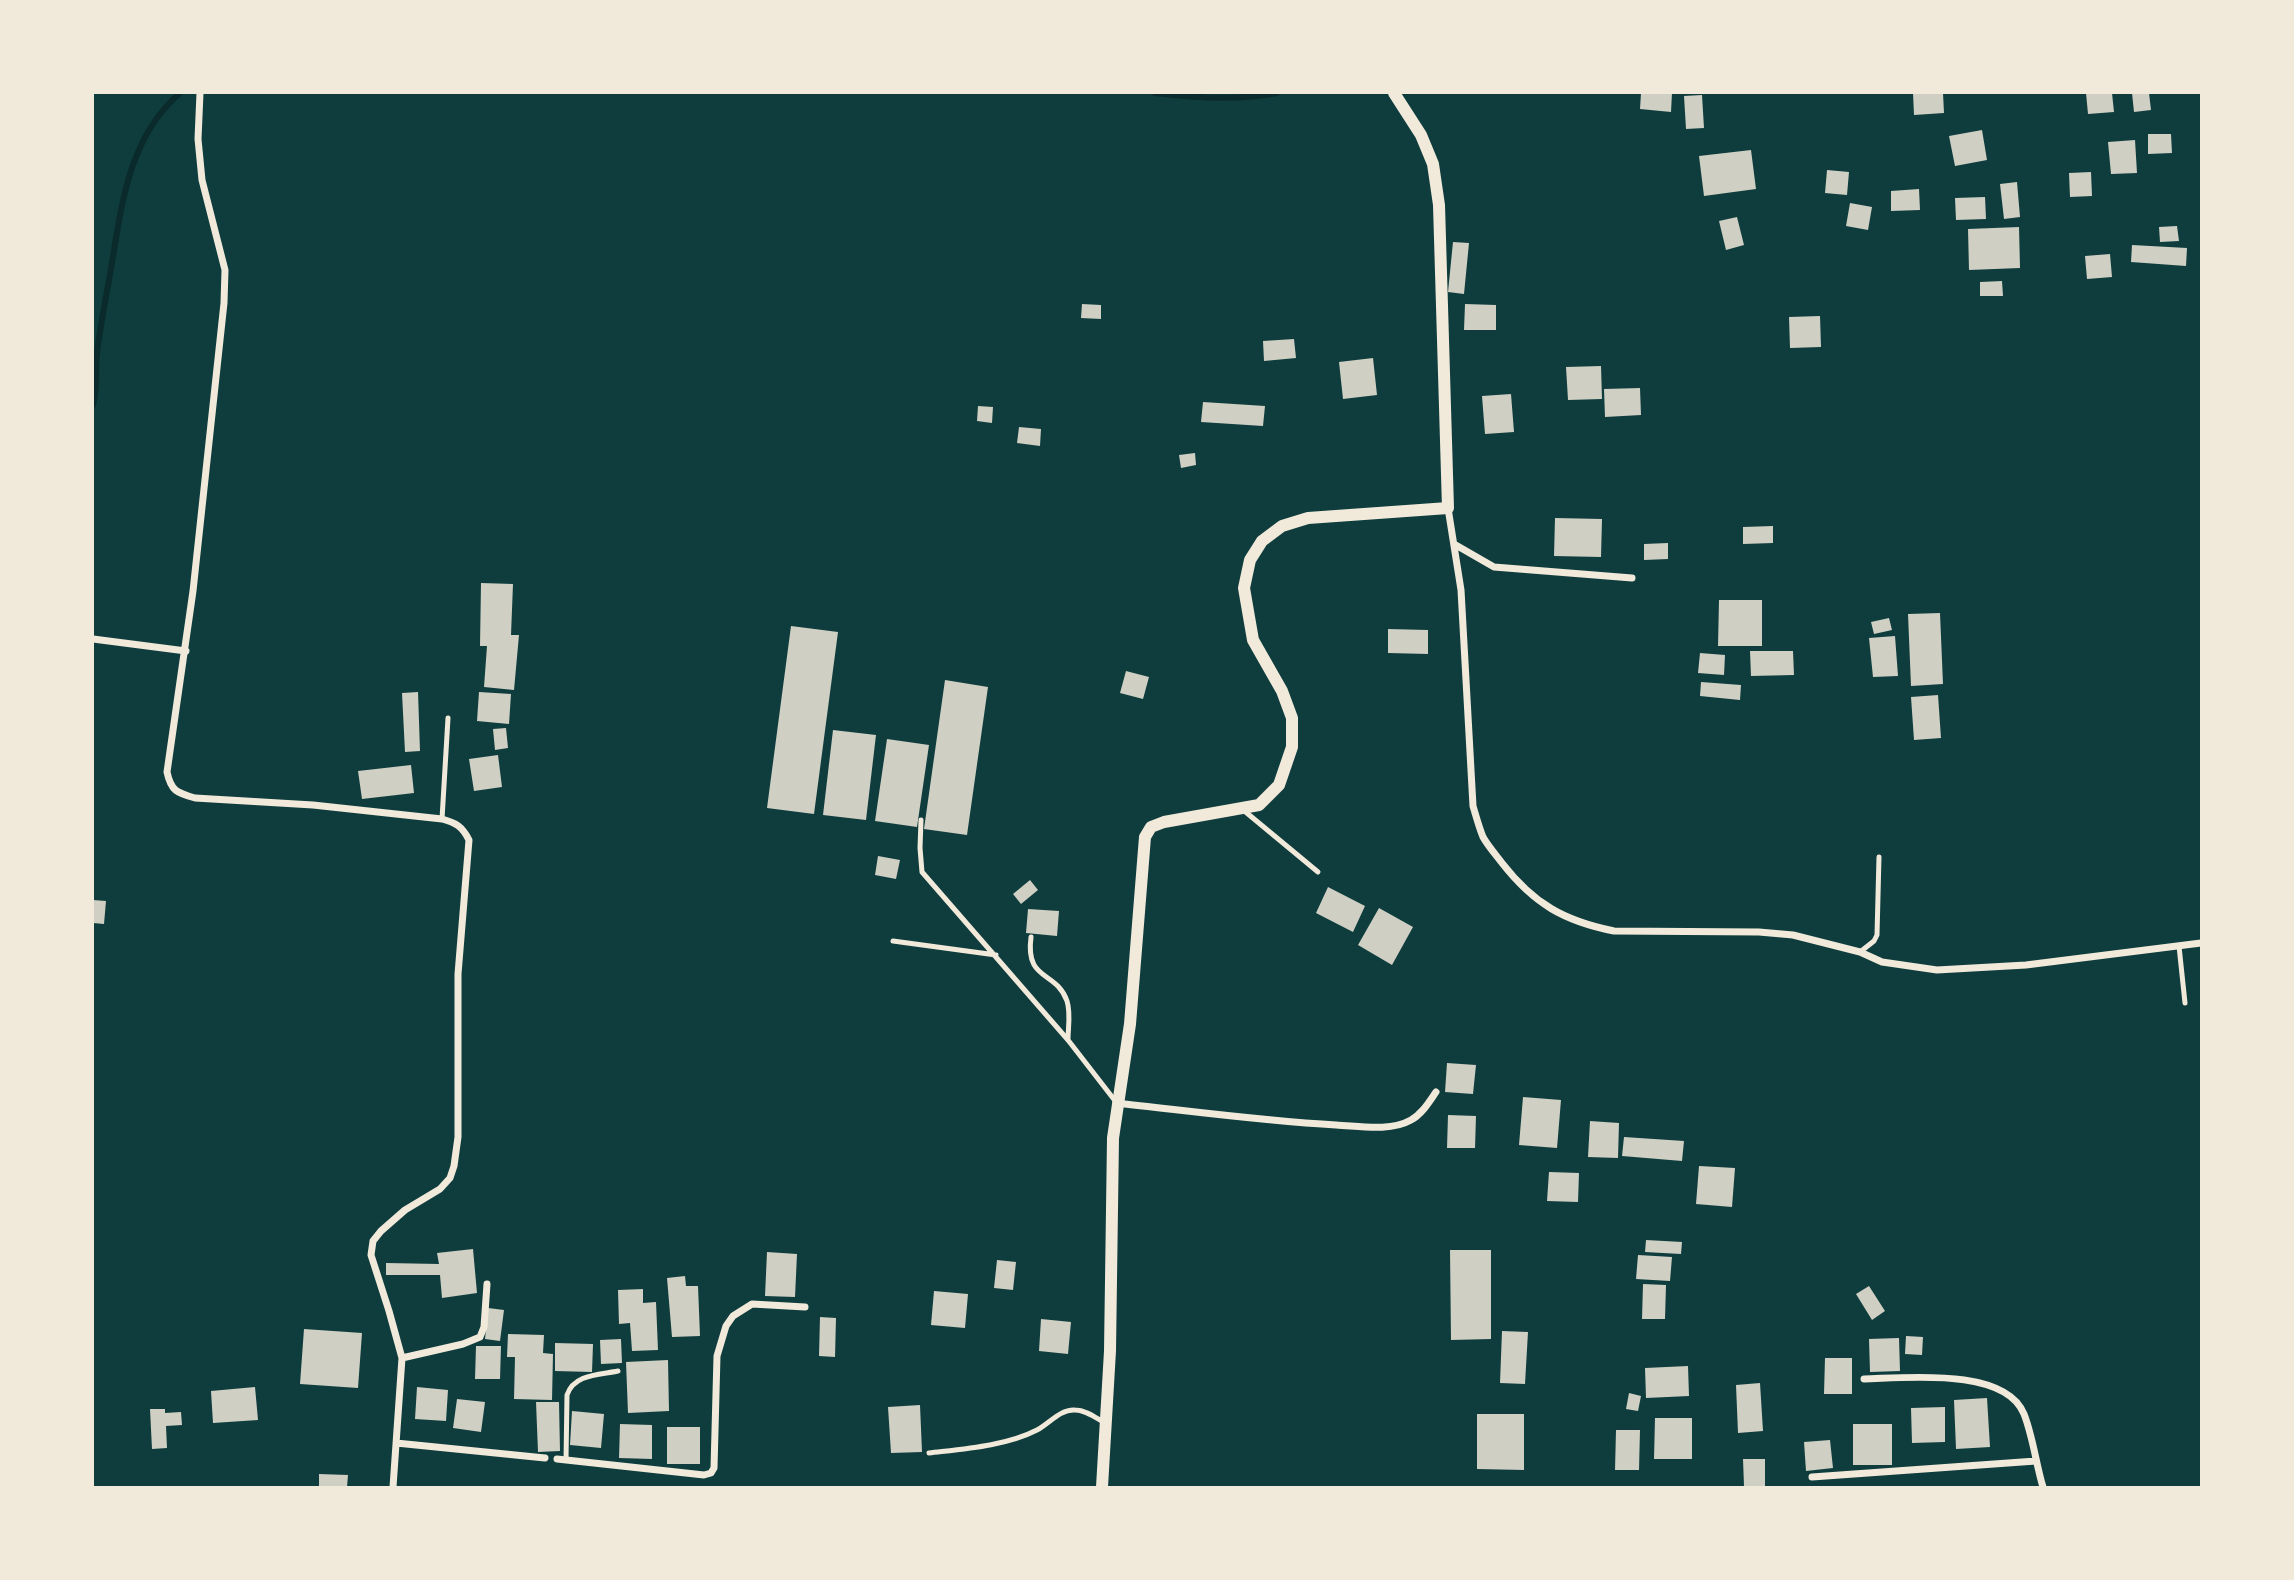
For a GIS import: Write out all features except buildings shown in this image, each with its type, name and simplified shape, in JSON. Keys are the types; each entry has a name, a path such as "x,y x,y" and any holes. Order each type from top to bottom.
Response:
{"street":[{"path":"200,93 198,139 202,180 225,270 186,652 167,772 170,785 180,794 195,799 313,805 442,819 457,823 469,840 458,974 458,1137 450,1178 440,1189 397,1217 381,1231 373,1241 370,1255 402,1358 393,1487"},
{"path":"1394,93 1421,135 1433,164 1439,205 1448,508 1461,590 1473,806 1484,839 1520,886 1561,916 1614,931 1759,932 1793,935 1860,952 1882,962 1909,967 1948,969 2026,965 2201,943"},
{"path":"1102,1487 1110,1351 1113,1138 1116,1102 1126,1059 1130,1024 1144,837 1151,827 1164,822 1259,805 1279,785 1292,747 1292,718 1282,691 1253,640 1244,588 1250,560 1262,541 1282,526 1308,517 1448,508"},
{"path":"1454,544 1494,567 1632,578"},
{"path":"93,639 186,652"},
{"path":"1116,1102 1297,1123 1374,1127 1410,1121 1420,1114 1436,1092"},
{"path":"402,1358 463,1344 480,1337 484,1328 487,1284"},
{"path":"561,1460 704,1475 711,1473 714,1468 717,1356 726,1326 733,1316 752,1304 805,1307"},
{"path":"1864,1379 1937,1378 1983,1383 2000,1390 2013,1399 2024,1413 2043,1487"},
{"path":"396,1443 545,1458"},
{"path":"1812,1477 2036,1461"}],"lane":[{"path":"442,819 448,718"},
{"path":"1242,809 1318,872"},
{"path":"921,820 919,848 922,872 1068,1040 1116,1102"},
{"path":"1860,952 1874,941 1877,935 1879,857"},
{"path":"1031,937 1029,953 1033,966 1057,987 1066,1001 1069,1011 1068,1040"},
{"path":"893,941 996,955"},
{"path":"2179,946 2185,1003"},
{"path":"561,1460 567,1395 570,1388 580,1379 618,1371"},
{"path":"929,1453 975,1448 1034,1432 1071,1410 1082,1411 1105,1423"}],"waterway":[{"path":"93,405 96,359 120,216 131,171 150,129 163,110 180,93"},
{"path":"1155,93 1216,98 1277,93"}]}
